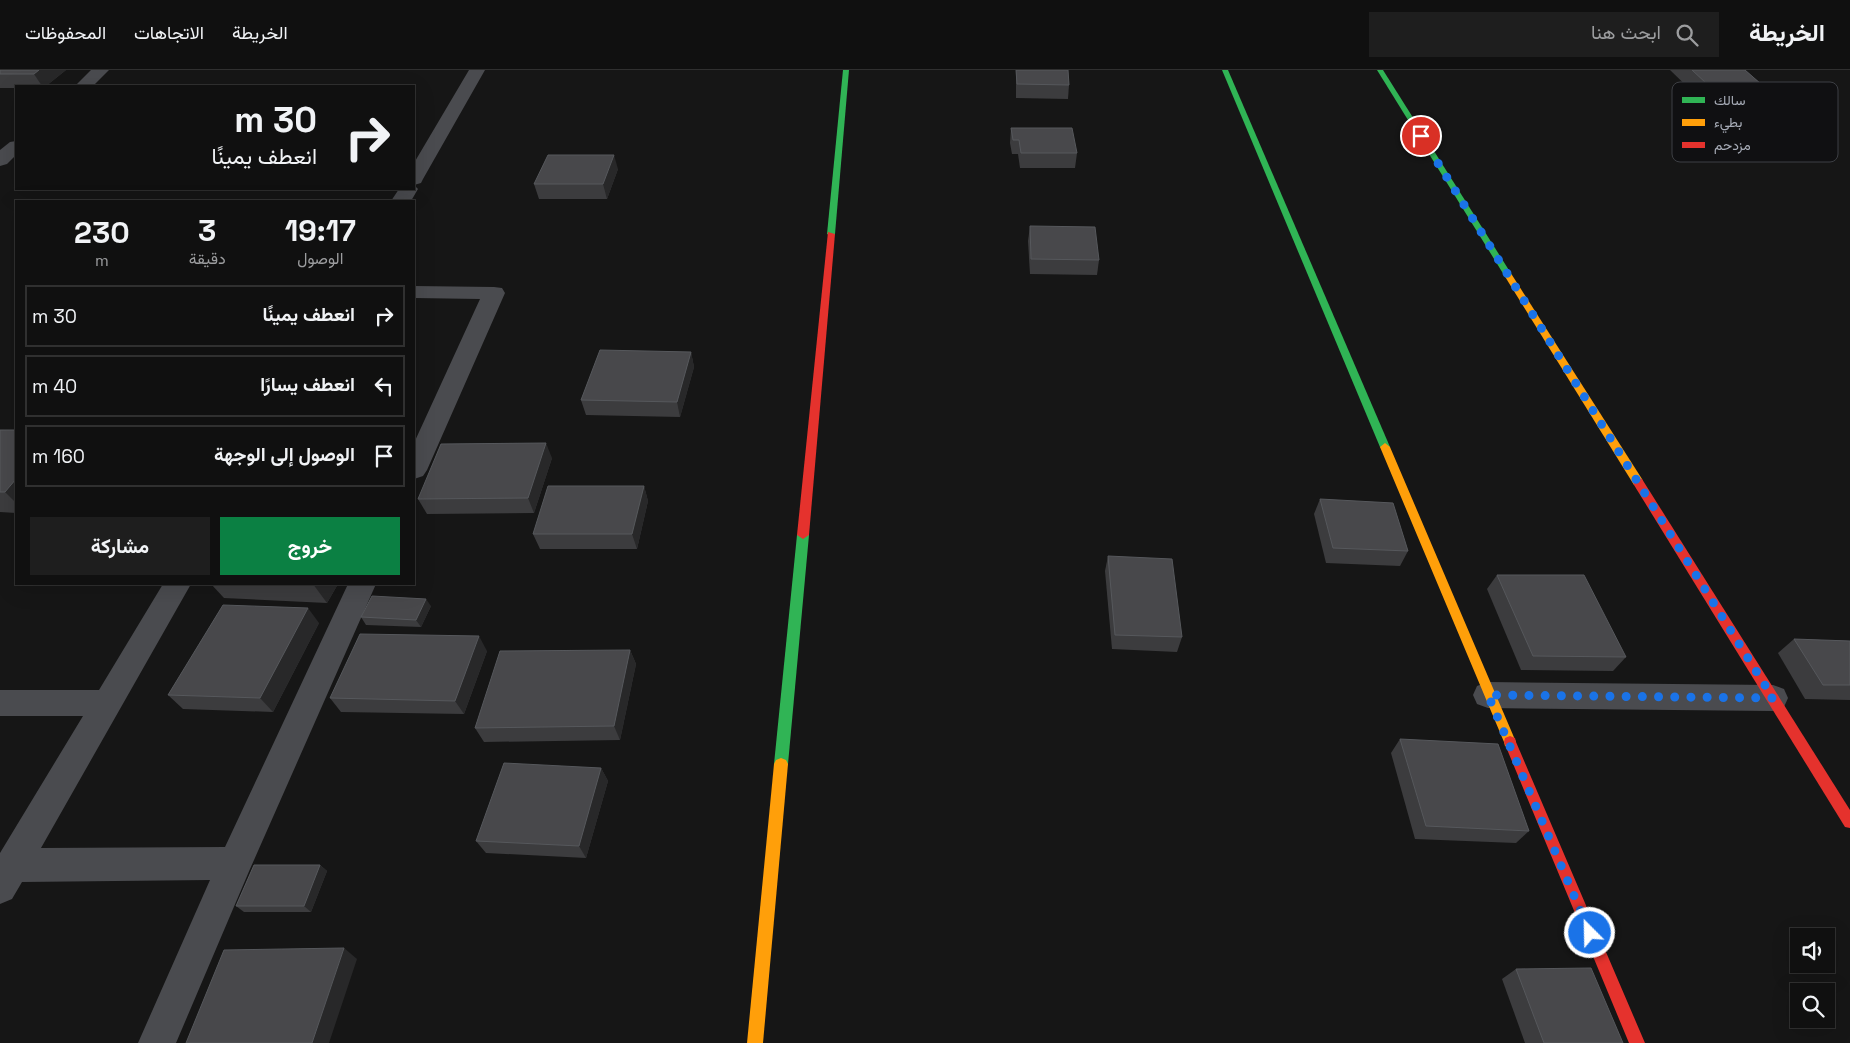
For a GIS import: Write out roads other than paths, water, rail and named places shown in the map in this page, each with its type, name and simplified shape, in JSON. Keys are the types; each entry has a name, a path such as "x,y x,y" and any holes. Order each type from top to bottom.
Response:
{"street":[{"path":"84,85 101,70"},
{"path":"415,177 477,70"},
{"path":"755,1043 846,70"},
{"path":"1225,70 1488,695 1637,1043"},
{"path":"1380,70 1850,822"},
{"path":"0,160 15,147"},
{"path":"415,292 494,293 415,468"},
{"path":"6,876 176,585"},
{"path":"157,1043 235,863 362,585"},
{"path":"1488,695 1773,698"},
{"path":"0,703 108,703"},
{"path":"6,876 235,863"}]}
